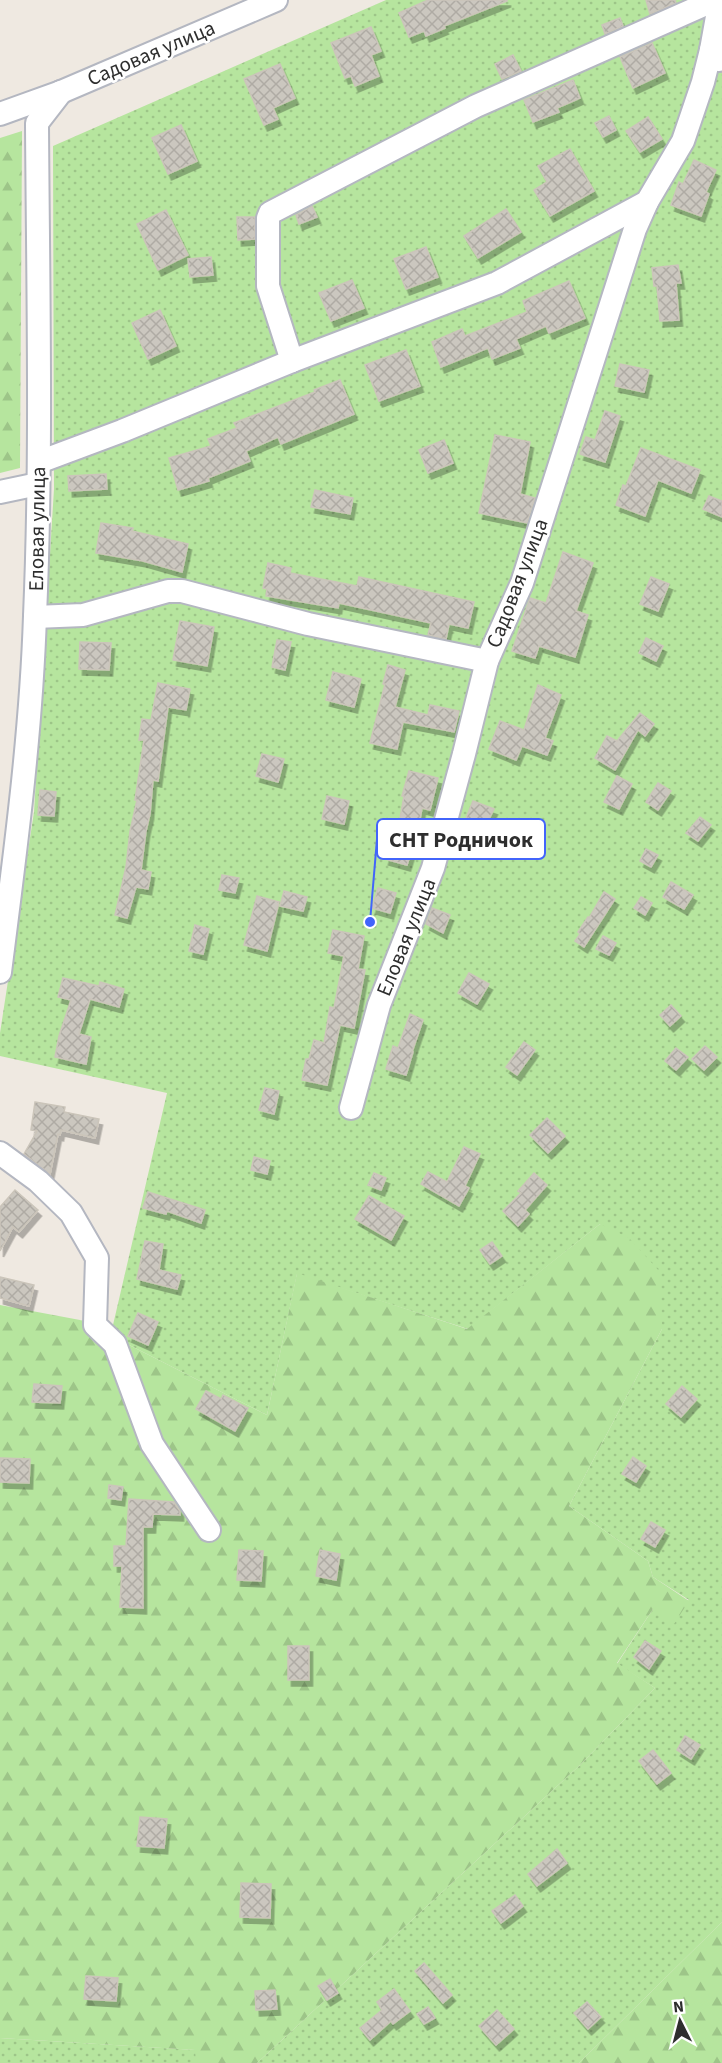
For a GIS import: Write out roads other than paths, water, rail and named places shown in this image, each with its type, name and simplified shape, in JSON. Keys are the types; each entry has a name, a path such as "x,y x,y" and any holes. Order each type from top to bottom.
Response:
{"street":[{"name":"Садовая улица","path":"0,114 61,92 276,0"},
{"path":"292,361 268,286 268,218 270,213 476,106 715,0"},
{"name":"Садовая улица","path":"35,617 83,615 168,591 182,591 308,624 487,661 522,583 634,229 683,141 703,82 716,57 720,0"},
{"name":"Еловая улица","path":"0,972 24,784 35,617 39,462 37,123 61,92"},
{"path":"39,462 496,283 647,202"},
{"path":"0,492 38,484"},
{"name":"Еловая улица","path":"351,1108 379,1005 433,868 465,754 487,661"},
{"path":"0,1154 38,1181 71,1213 97,1258 95,1324 116,1344 152,1444 209,1530"}],"place":[{"name":"СНТ Родничок","path":"370,922"}]}
